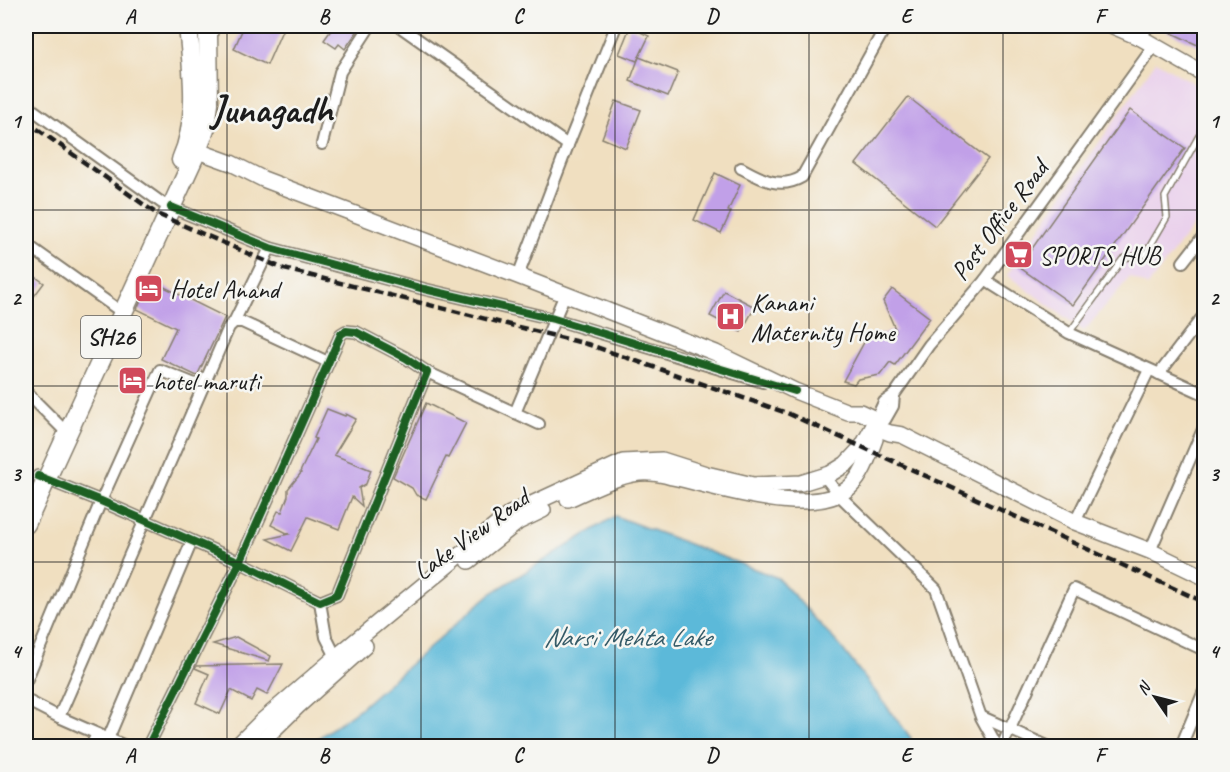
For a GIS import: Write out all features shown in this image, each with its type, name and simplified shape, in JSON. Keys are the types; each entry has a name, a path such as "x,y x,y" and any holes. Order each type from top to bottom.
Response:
{"main road":[{"name":"SH26","path":"188,26 194,87 192,149"},
{"name":"SH26","path":"26,524 42,478 192,149 206,127 209,103 208,34 210,26"},
{"path":"1113,26 1148,36 1204,74"},
{"path":"192,149 231,163 274,183 716,353 795,391 848,411 858,419 890,433 902,435 1075,522 1150,551 1204,577"},
{"path":"824,476 846,464 878,426"},
{"path":"839,495 851,486 862,471 878,426"},
{"name":"Lake View Road","path":"257,747 339,662 510,514 623,462 662,460 706,474 753,485 801,483 824,476"},
{"name":"Lake View Road","path":"237,747 261,723 518,522 551,505 621,478 650,473 750,495 792,501 811,501 839,495"},
{"name":"SH26","path":"26,502 42,478"}],"street":[{"path":"322,144 340,72 370,26"},
{"path":"399,26 568,145"},
{"path":"518,276 616,26"},
{"path":"741,168 758,177 778,183 793,183 802,177 886,26"},
{"name":"Post Office Road","path":"878,426 893,406 894,395 929,345 986,279 1148,36"},
{"path":"26,105 166,205 270,248 424,289 554,319 795,391"},
{"path":"1183,262 1204,235"},
{"path":"26,244 119,311"},
{"path":"59,717 202,387 229,327 234,322 270,248"},
{"path":"986,279 1069,333 1204,394"},
{"path":"515,413 565,294"},
{"path":"1075,522 1154,372 1204,315"},
{"path":"234,322 242,322 328,362"},
{"path":"148,747 240,562 341,334 346,331 356,332 406,358 427,372 539,424"},
{"path":"26,681 101,501 160,370 202,387"},
{"path":"42,478 101,501 240,562 320,602 338,595 427,372"},
{"path":"26,392 64,430"},
{"path":"1150,551 1203,435"},
{"path":"824,476 839,495 936,589 981,717 997,747"},
{"path":"108,739 192,541"},
{"path":"1002,747 1074,590 1204,650"},
{"path":"320,602 326,637 339,662"},
{"path":"1181,747 1204,691"},
{"path":"26,700 126,747"},
{"path":"981,717 1047,747"},
{"path":"91,747 97,734"}],"lane":[{"path":"1069,333 1122,260 1126,256 1142,256 1146,253 1167,217 1165,197 1200,134 1204,112"}],"shaded area":[{"path":"1156,61 1204,90 1204,211 1148,286 1130,277 1084,331 1007,275"}],"water":[{"name":"Narsi Mehta Lake","path":"615,516 778,578 841,647 911,738 909,746 307,746 359,709 490,594"}],"building":[{"path":"244,26 284,26 267,65 234,49"},
{"path":"334,26 361,26 345,49 339,44 336,48 324,40"},
{"path":"1157,26 1204,26 1204,48"},
{"path":"630,27 649,36 637,61 619,54"},
{"path":"639,57 678,72 668,96 630,81"},
{"path":"908,97 988,159 935,226 856,164"},
{"path":"616,101 641,110 626,148 602,138"},
{"path":"1130,110 1185,148 1073,305 1019,267"},
{"path":"715,173 740,185 721,233 694,220"},
{"path":"26,270 44,283 32,299 26,294"},
{"path":"150,280 225,317 197,376 161,359 176,328 137,309"},
{"path":"892,289 930,318 895,365 890,362 880,375 858,379 854,384 843,381 867,337 896,331 883,301"},
{"path":"724,291 755,307 741,332 710,316"},
{"path":"426,403 466,423 448,458 446,457 426,499 416,495 412,488 393,477"},
{"path":"327,409 356,419 334,455 371,470 366,484 359,488 362,506 352,497 339,529 308,517 291,551 267,539 289,534 271,525 278,511 282,512 288,489 301,473"},
{"path":"236,637 271,656 269,661 213,644"},
{"path":"283,664 267,695 257,690 251,701 231,690 220,714 196,703 209,674 195,668 196,666"}],"railway":[{"path":"26,121 157,214 284,269 587,344 787,413 1204,602"}],"cycle path":[{"path":"171,207 270,248 424,289 554,319 795,391"},
{"path":"38,476 240,562 320,602 337,595 427,372 406,358 356,332 346,331 341,334 240,562 148,746"}],"place":[{"name":"SPORTS HUB","path":"1018,255"},
{"name":"Hotel Anand","path":"149,289"},
{"name":"Kanani Maternity Home","path":"730,317"},
{"name":"hotel maruti","path":"132,381"}],"district":[{"name":"Junagadh","path":"272,109"}]}
